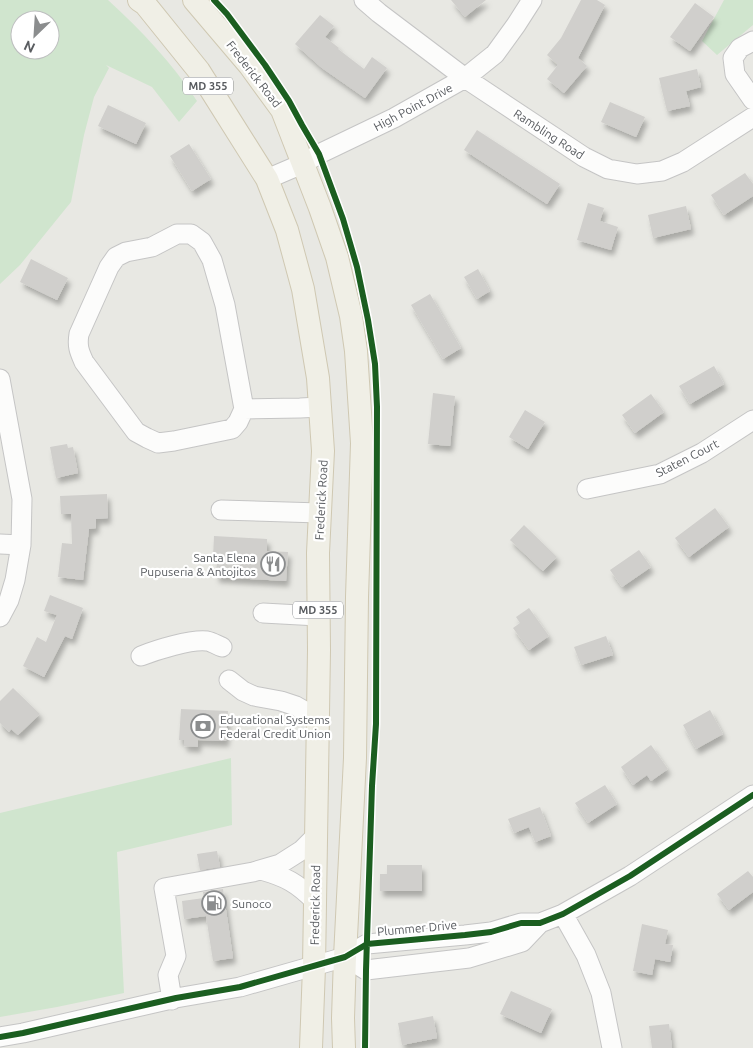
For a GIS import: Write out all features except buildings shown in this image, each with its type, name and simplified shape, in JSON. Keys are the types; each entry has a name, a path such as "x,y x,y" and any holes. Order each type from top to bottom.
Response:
{"main road":[{"name":"Frederick Road","path":"139,0 145,4 199,71 267,179 287,230 303,289 318,378 323,451 318,553 316,836 311,1048"},
{"name":"Frederick Road","path":"194,0 250,66 282,110 337,257 351,316 359,380 362,443 357,597 355,758 345,958 344,1048"}],"street":[{"name":"Rambling Road","path":"364,0 379,14 465,78 584,157 608,170 637,174 662,171 683,162 753,117"},
{"name":"High Point Drive","path":"267,179 302,164 394,118 465,78 495,54 532,0"},
{"path":"753,41 740,48 733,58 735,74 753,100"},
{"path":"177,234 191,234 202,242 212,260 225,305 244,409 238,422 232,428 194,437 158,443 136,432 84,362 79,352 79,334 109,268 116,257 126,252 152,247 177,234"},
{"path":"0,379 22,498 20,545 15,580 9,600 0,617"},
{"path":"244,409 320,407"},
{"name":"Staten Court","path":"587,489 660,474 702,453 753,420"},
{"path":"221,510 320,512"},
{"path":"0,544 20,545"},
{"path":"263,613 318,616"},
{"path":"141,656 158,649 195,642 207,641 222,647"},
{"path":"229,680 243,691 254,696 296,706 317,718"},
{"name":"Plummer Drive","path":"0,1037 25,1041 172,1000 240,987 345,958 367,944 490,932 521,924 540,923 563,914 630,876 753,796"},
{"path":"172,1000 168,975 176,956 164,888 262,870 280,864 302,850 316,836"},
{"path":"262,870 292,881 315,901"},
{"path":"563,914 586,955 601,993 612,1048"},
{"name":"Plummer Drive","path":"345,958 366,970 468,958 522,942 540,923"}],"green space":[{"path":"0,0 108,0 156,48 197,101 179,122 152,87 106,65 109,68 94,97 84,135 71,202 20,265 0,284"},
{"path":"724,0 753,0 753,25 717,55 702,41"},
{"path":"231,758 232,825 117,852 124,993 0,1017 0,813"}],"cycle path":[{"path":"214,0 227,14 265,65 289,101 319,154 343,219 357,267 375,364 377,407 376,724 372,786 365,1048"},
{"path":"0,1037 176,998 240,987 345,957 367,944 491,932 521,923 540,923 563,914 630,876 753,795"}],"place":[{"name":"Santa Elena Pupuseria & Antojitos","path":"273,564"},
{"name":"Educational Systems Federal Credit Union","path":"203,726"},
{"name":"Sunoco","path":"214,903"}]}
